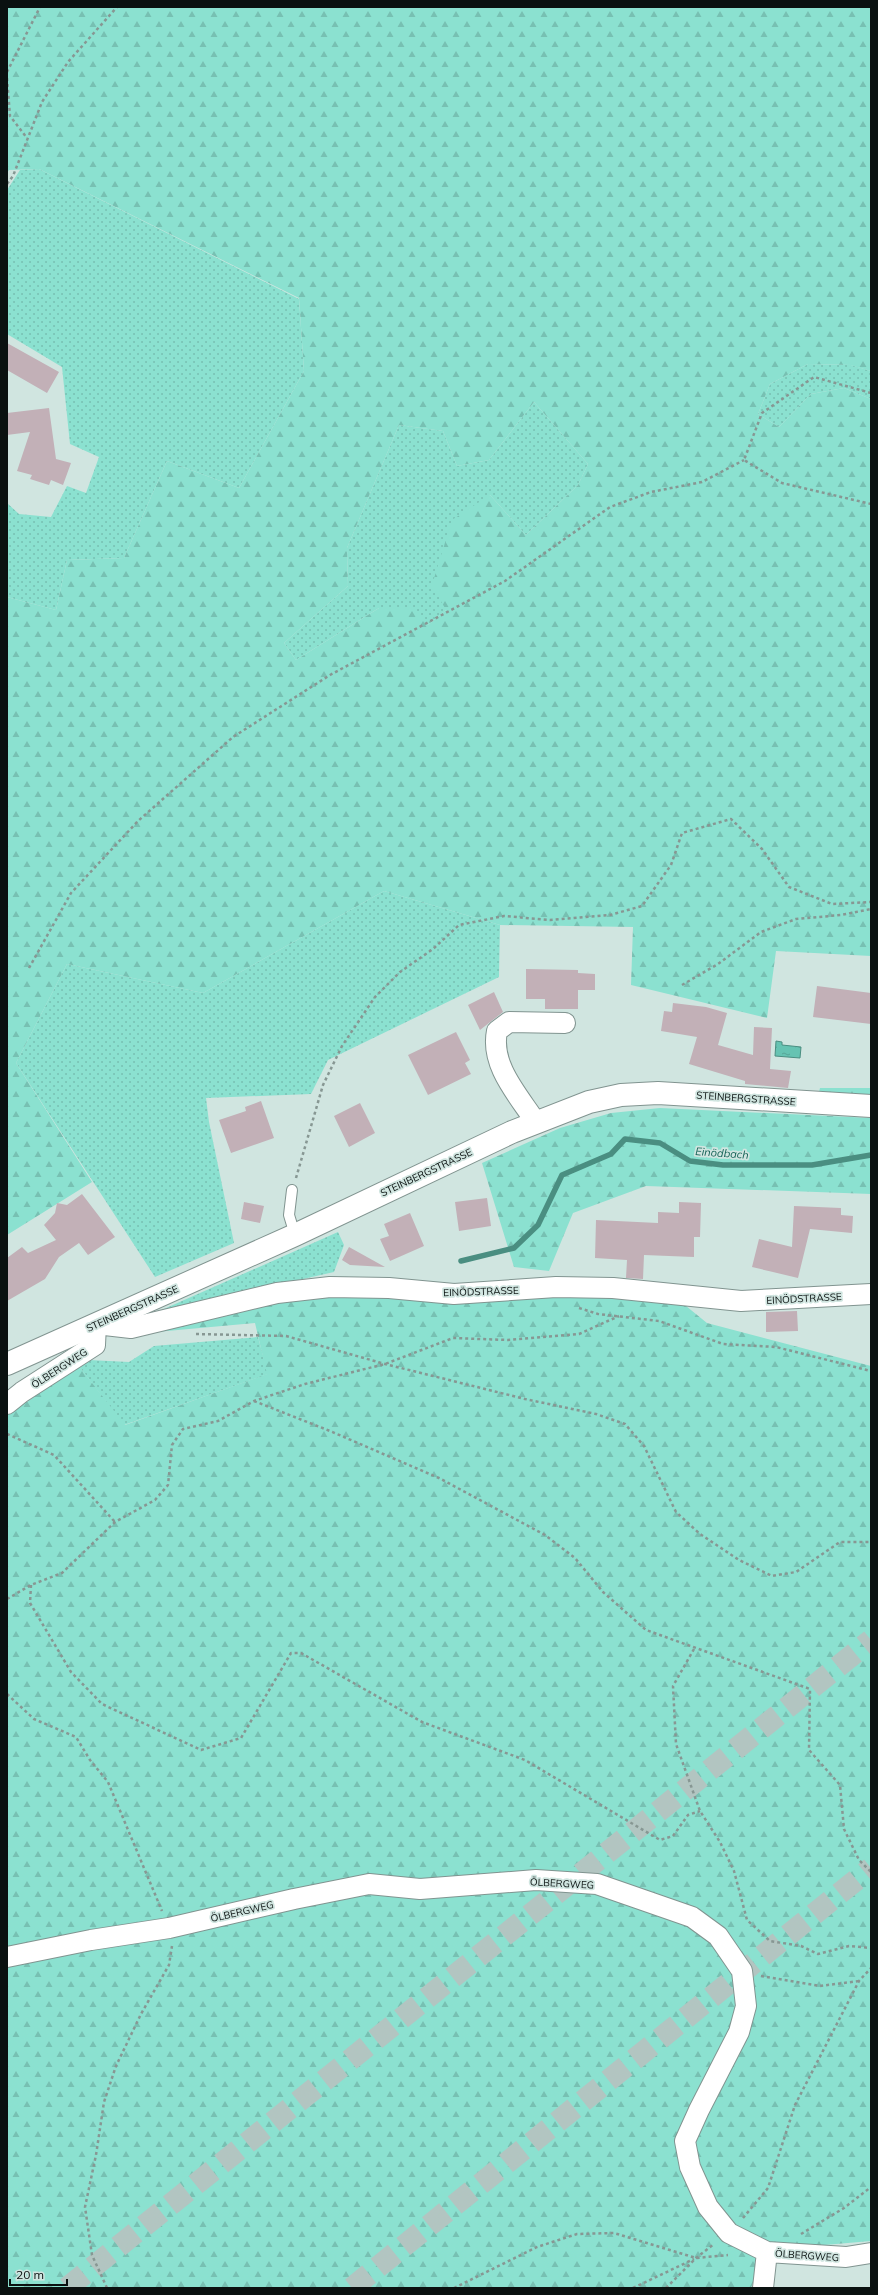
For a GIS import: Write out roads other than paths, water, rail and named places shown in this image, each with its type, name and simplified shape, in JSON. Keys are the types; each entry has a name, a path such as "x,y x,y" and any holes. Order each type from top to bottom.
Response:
{"main road":[{"name":"STEINBERGSTRASSE","path":"7,1364 295,1235 535,1121 589,1102 621,1096 658,1093 871,1106"}],"street":[{"path":"535,1121 500,1067 495,1043 497,1031 509,1022 565,1023"},
{"name":"EINÖDSTRASSE","path":"96,1324 131,1328 277,1293 330,1287 389,1288 454,1294 567,1287 613,1288 741,1301 871,1294"},
{"name":"ÖLBERGWEG","path":"7,1404 22,1392 95,1345 96,1324"},
{"name":"ÖLBERGWEG","path":"7,1957 91,1940 169,1928 294,1898 369,1884 420,1889 536,1880 596,1884 692,1917 718,1936 742,1971 746,2006 739,2032 699,2110 685,2141 690,2167 708,2207 729,2234 767,2252 846,2257 871,2253"},
{"name":"ÖLBERGWEG","path":"763,2288 767,2252"}],"lane":[{"path":"292,1190 289,1215 295,1235"}],"water":[{"path":"776,1041 782,1042 782,1045 801,1047 800,1058 775,1056"}],"waterway":[{"name":"Einödbach","path":"461,1261 514,1248 538,1225 562,1175 611,1154 625,1139 660,1143 690,1161 723,1165 812,1165 871,1155"}],"tunnel":[{"path":"67,2288 871,1640"},
{"path":"352,2288 871,1868"}]}
